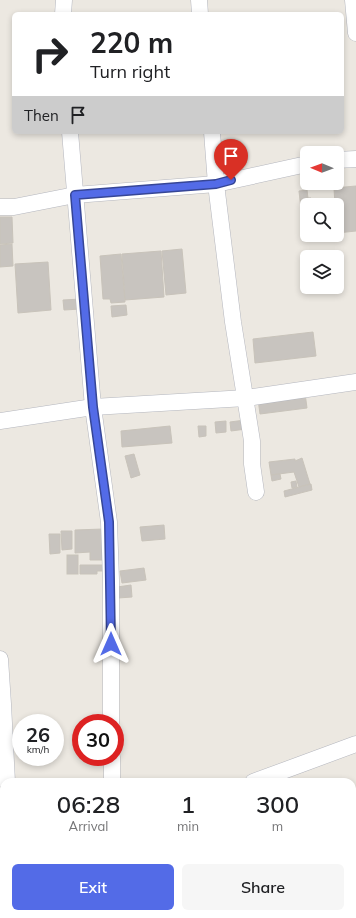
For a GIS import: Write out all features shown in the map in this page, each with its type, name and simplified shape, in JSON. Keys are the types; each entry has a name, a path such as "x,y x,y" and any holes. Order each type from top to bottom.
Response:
{"street":[{"path":"63,12 64,0"},
{"path":"199,0 200,12"},
{"path":"353,0 356,33"},
{"path":"70,134 93,407 109,522 112,714"},
{"path":"212,134 216,184 233,322 252,441 252,464 256,492"},
{"path":"344,160 356,160"},
{"path":"0,207 14,207 75,195 216,184 300,166"},
{"path":"0,421 93,407 246,398 356,382"},
{"path":"0,659 7,778"},
{"path":"264,778 356,744"},
{"path":"112,766 112,778"}],"building":[{"path":"356,186 356,231 344,232 344,198 335,198 334,190 344,190 344,187"},
{"path":"307,190 308,198 300,198 300,200 299,191"},
{"path":"0,217 12,217 13,243 0,244"},
{"path":"12,244 13,266 0,267 0,245"},
{"path":"182,249 186,293 166,295 162,251"},
{"path":"161,251 164,297 125,300 122,254"},
{"path":"121,254 125,302 111,303 110,299 103,299 100,256"},
{"path":"48,262 51,310 18,313 15,264"},
{"path":"81,299 81,309 64,310 63,300"},
{"path":"126,305 127,315 112,317 111,306"},
{"path":"313,332 316,356 255,363 253,339"},
{"path":"305,393 307,408 260,414 258,399"},
{"path":"245,420 246,429 231,431 230,422"},
{"path":"226,421 226,432 216,433 215,422"},
{"path":"170,426 172,443 122,447 121,431"},
{"path":"198,426 206,426 206,436 199,437"},
{"path":"134,454 140,475 131,478 125,456"},
{"path":"302,458 310,484 299,487 294,472 271,475 269,462 295,459 295,461"},
{"path":"280,474 281,479 272,481 271,475"},
{"path":"296,481 297,487 292,488 291,482"},
{"path":"311,484 312,490 285,497 284,491"},
{"path":"164,525 165,539 142,541 140,527"},
{"path":"103,529 104,560 90,560 90,552 75,553 75,530"},
{"path":"61,531 72,531 72,549 62,550"},
{"path":"49,534 60,534 60,553 50,554"},
{"path":"67,555 78,555 78,574 67,574"},
{"path":"80,565 104,565 103,571 97,571 97,574 80,574"},
{"path":"144,568 146,580 122,583 120,571"},
{"path":"131,585 132,597 118,598 117,587"}],"route":[{"path":"111,644 109,522 93,407 75,195 216,184 231,180"}]}
